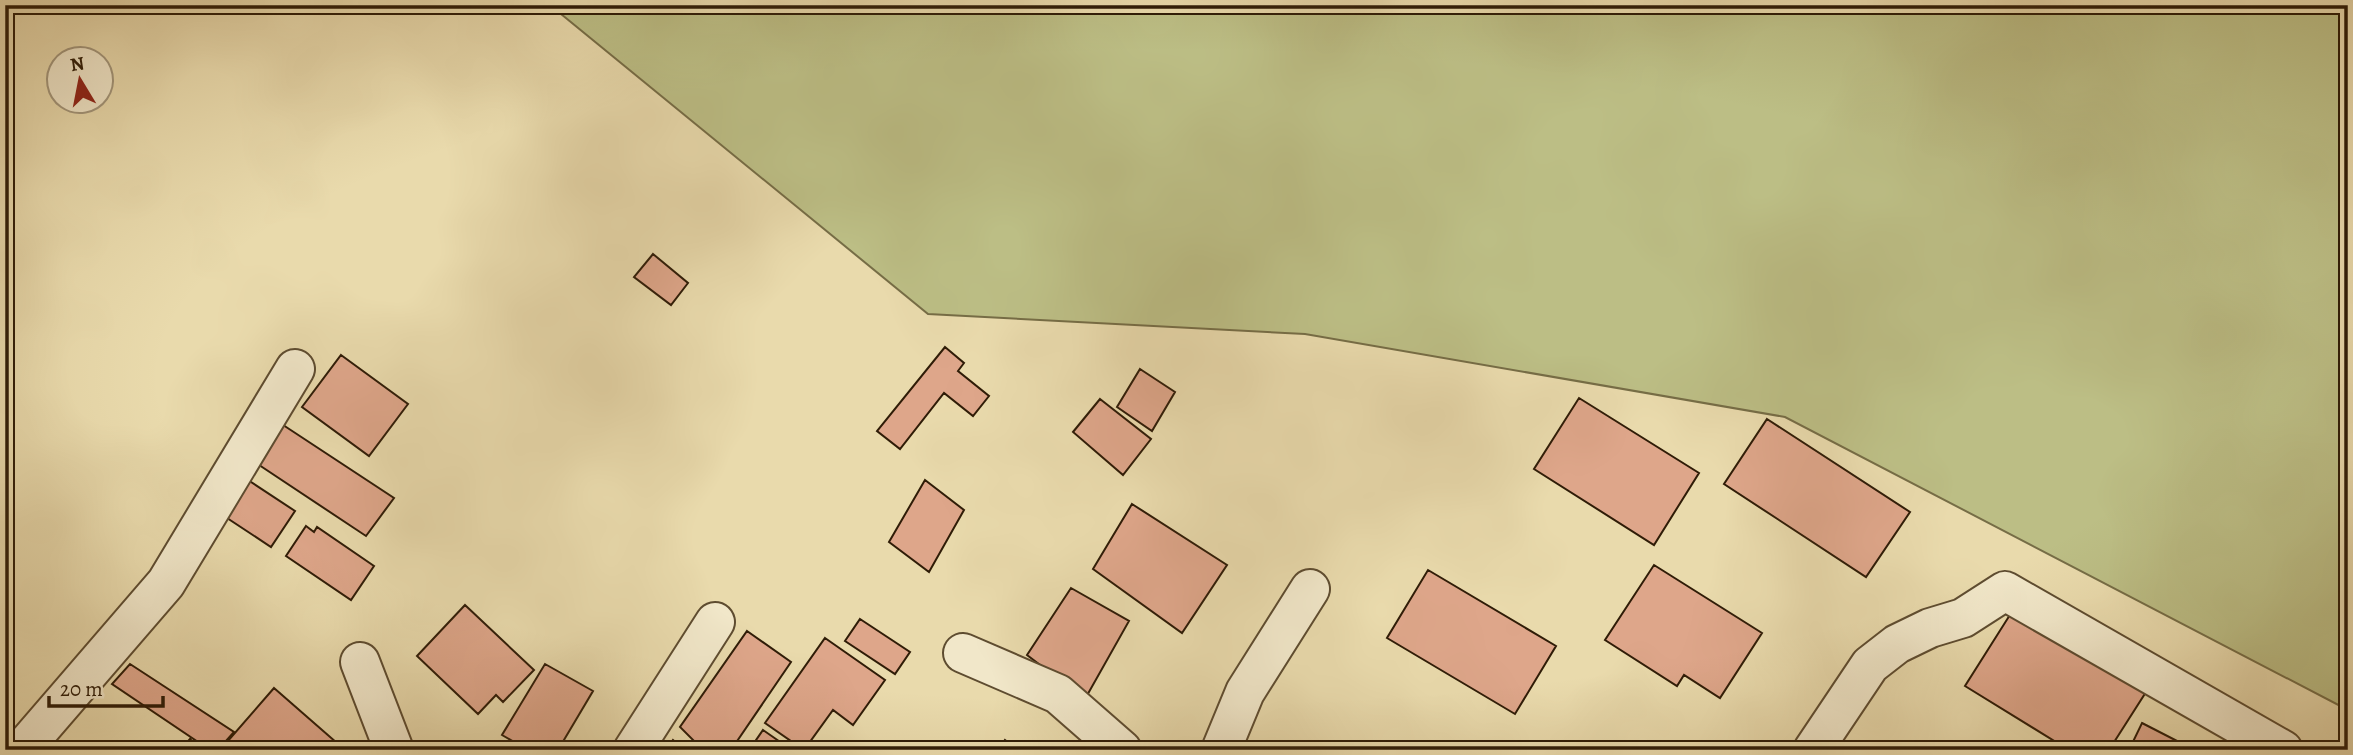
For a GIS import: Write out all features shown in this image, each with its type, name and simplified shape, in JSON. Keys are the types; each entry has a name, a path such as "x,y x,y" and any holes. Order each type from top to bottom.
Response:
{"street":[{"path":"22,750 166,583 295,369"},
{"path":"1221,750 1245,692 1310,589"},
{"path":"1813,750 1870,664 1897,643 1930,628 1963,618 2005,591 2283,750"},
{"path":"633,750 715,622"},
{"path":"963,653 1058,694 1122,750"},
{"path":"360,662 394,750"}],"green space":[{"path":"550,5 2348,5 2348,710 1785,417 1305,334 928,314"}],"building":[{"path":"653,254 688,283 671,305 634,277"},
{"path":"945,347 964,363 958,371 989,396 973,416 944,393 900,449 877,431"},
{"path":"341,355 408,404 369,456 302,407"},
{"path":"1140,369 1175,392 1152,431 1117,407"},
{"path":"1579,398 1699,473 1654,545 1534,469"},
{"path":"1100,399 1151,439 1123,475 1073,432"},
{"path":"1767,419 1910,512 1866,577 1724,484"},
{"path":"277,421 394,498 366,536 253,461"},
{"path":"248,480 295,511 271,547 224,516"},
{"path":"925,480 964,510 929,572 889,542"},
{"path":"1132,504 1227,565 1182,633 1093,569"},
{"path":"306,526 314,532 317,527 374,566 351,600 286,556"},
{"path":"1654,565 1762,633 1720,698 1684,675 1677,686 1605,640"},
{"path":"1428,570 1556,646 1515,714 1387,638"},
{"path":"1071,588 1129,621 1085,699 1027,655"},
{"path":"465,605 534,670 503,702 496,695 478,714 417,656"},
{"path":"2013,610 2146,692 2109,750 2069,750 1965,686"},
{"path":"860,619 910,652 895,674 845,641"},
{"path":"747,631 791,662 731,750 703,750 680,727"},
{"path":"825,638 885,680 853,725 833,710 804,750 765,723"},
{"path":"130,664 234,732 218,750 210,750 112,684"},
{"path":"545,664 593,691 558,750 528,750 502,735"},
{"path":"274,688 345,750 220,750"},
{"path":"2142,723 2185,745 2183,750 2129,750"},
{"path":"763,730 786,746 784,750 756,750 752,746"},
{"path":"190,739 201,750 180,750"},
{"path":"673,740 686,750 666,750"},
{"path":"1005,740 1019,750 998,750"}]}
